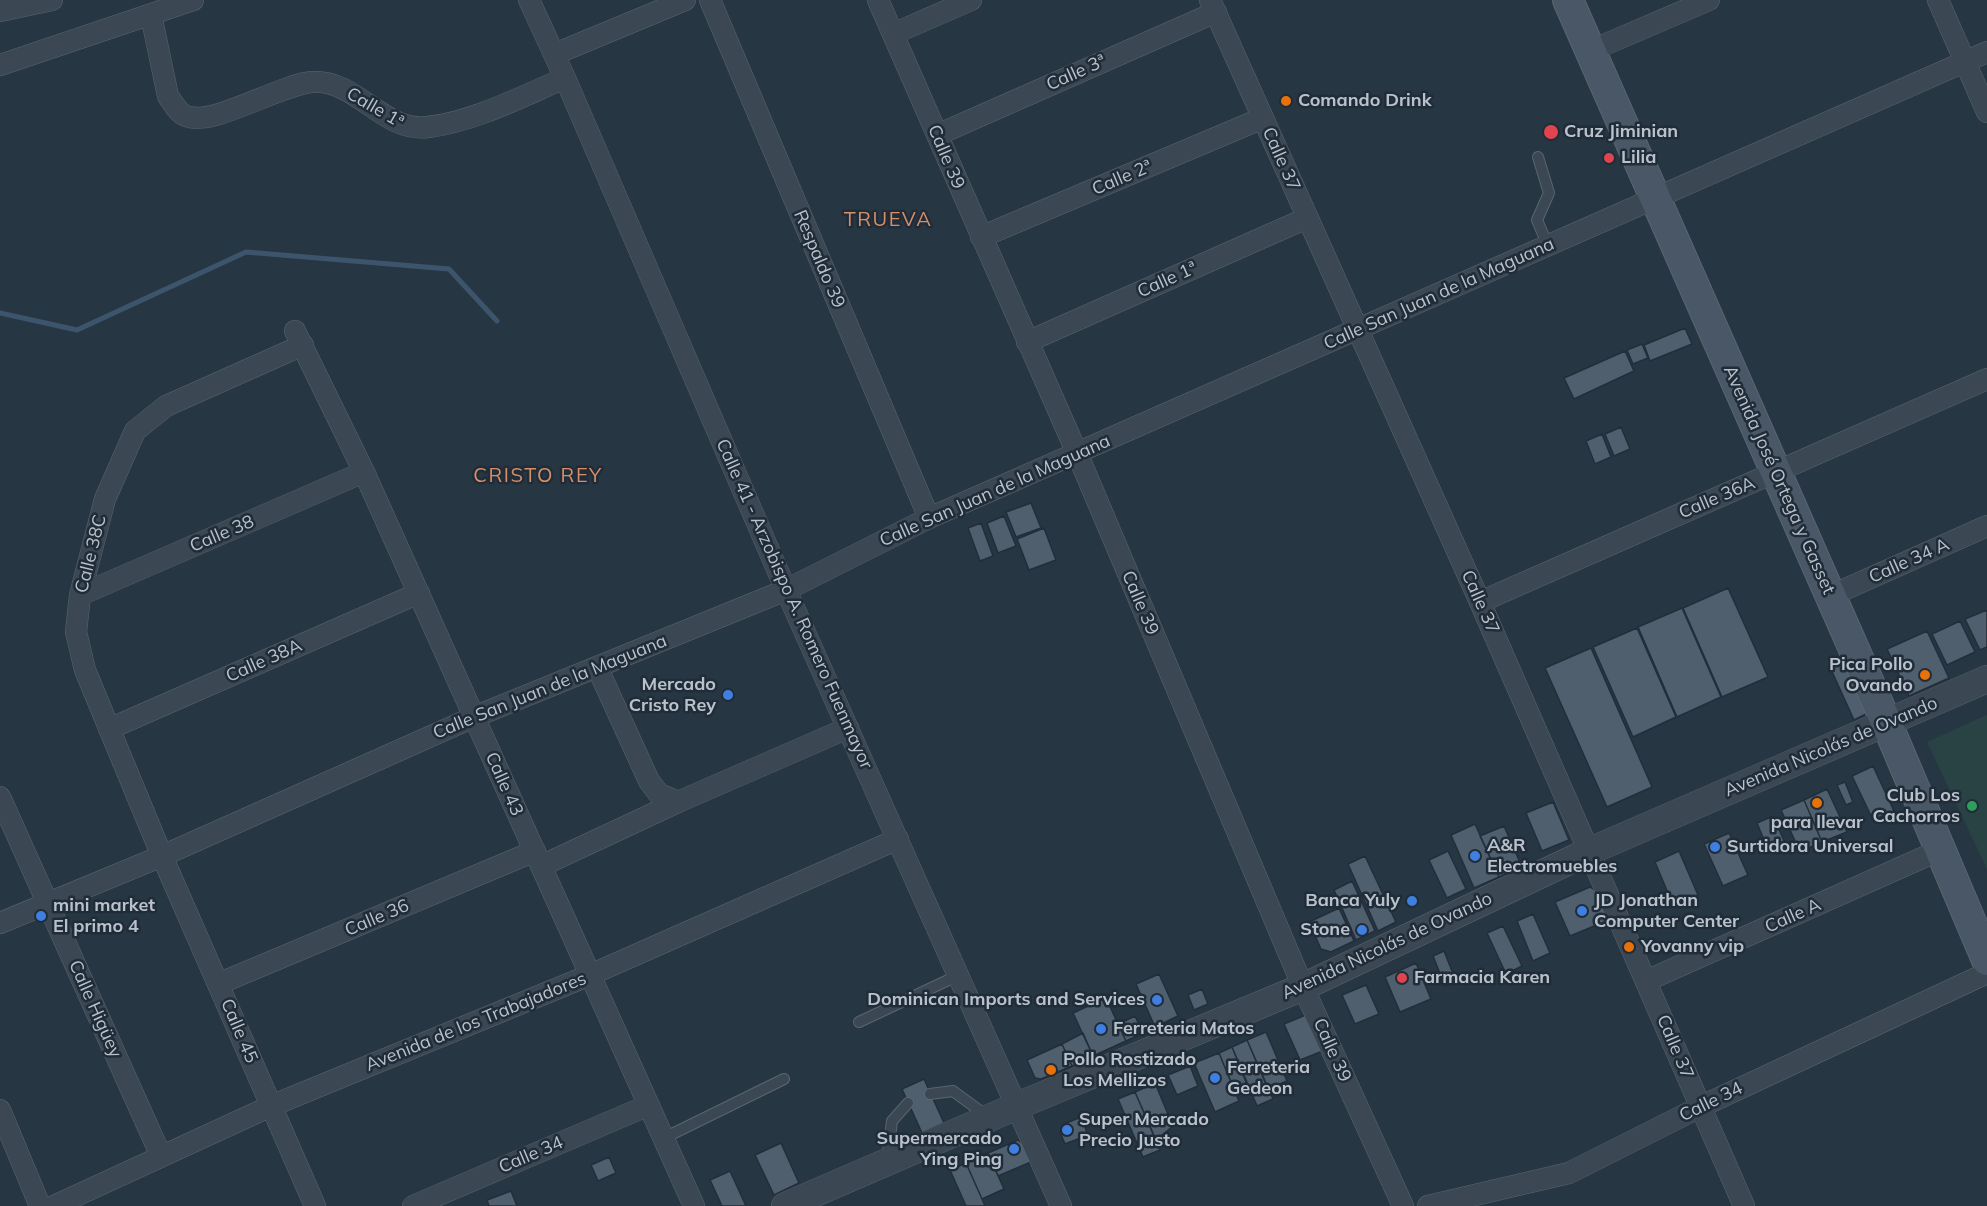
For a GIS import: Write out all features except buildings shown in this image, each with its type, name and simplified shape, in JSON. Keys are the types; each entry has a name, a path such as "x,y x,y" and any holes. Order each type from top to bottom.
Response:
{"main road":[{"name":"Avenida José Ortega y Gasset","path":"1568,0 1887,723 1987,960"}],"street":[{"path":"0,12 52,0"},
{"path":"0,65 193,0"},
{"name":"Calle 41 - Arzobispo A. Romero Fuenmayor","path":"529,0 555,54 786,590 1061,1206"},
{"path":"555,54 685,0"},
{"name":"Respaldo 39","path":"710,0 929,518"},
{"name":"Calle 39","path":"878,0 1077,453 1303,987 1403,1206"},
{"path":"893,34 971,0"},
{"path":"1590,51 1709,0"},
{"path":"1938,0 1987,112"},
{"name":"Calle 37","path":"1213,6 1480,602 1744,1206"},
{"name":"Calle 3ª","path":"937,135 1213,6"},
{"name":"Calle 1ª","path":"151,15 168,96 185,116 197,118 215,116 297,84 314,82 330,84 348,91 400,124 413,128 429,128 475,115 565,78"},
{"name":"Calle San Juan de la Maguana","path":"0,923 162,856 474,717 786,590 929,518 1987,52"},
{"name":"Calle 2ª","path":"981,237 1263,118"},
{"name":"Calle 1ª","path":"1027,342 1307,218"},
{"name":"Calle 43","path":"299,338 364,472 694,1206"},
{"name":"Calle 38C","path":"162,856 85,670 76,632 80,595 105,499 135,431 166,406 299,338"},
{"name":"Calle 36A","path":"1480,602 1987,379"},
{"name":"Calle 38","path":"80,595 364,472"},
{"name":"Calle 34 A","path":"1830,596 1987,526"},
{"name":"Calle 38A","path":"109,729 418,593"},
{"path":"597,667 649,781 658,794 678,802"},
{"name":"Avenida Nicolás de Ovando","path":"785,1206 1303,987 1590,851 1987,679"},
{"name":"Calle 36","path":"218,984 538,859 678,802 848,728"},
{"name":"Calle Higüey","path":"0,797 161,1156"},
{"name":"Avenida de los Trabajadores","path":"54,1206 272,1106 590,975 898,839"},
{"name":"Calle A","path":"1646,981 1940,850"},
{"name":"Calle 45","path":"162,856 315,1206"},
{"name":"Calle 34","path":"1428,1206 1569,1173 1700,1107 1987,973"},
{"name":"Calle 34","path":"413,1206 649,1104"},
{"path":"0,1110 40,1206"}],"lane":[{"path":"1538,157 1549,193 1537,220 1548,246"},
{"path":"859,1022 959,975"},
{"path":"664,1138 784,1079"},
{"path":"930,1094 953,1091 990,1118"},
{"path":"886,1162 892,1121 908,1103"}],"green space":[{"name":"Club Los Cachorros","path":"1987,715 1987,869 1927,742"}],"waterway":[{"path":"0,313 77,330 246,252 449,269 497,321"}],"place":[{"name":"Comando Drink","path":"1286,101"},
{"name":"Cruz Jiminian","path":"1551,132"},
{"name":"Lilia","path":"1609,158"},
{"name":"Pica Pollo Ovando","path":"1925,675"},
{"name":"Mercado Cristo Rey","path":"728,695"},
{"name":"para llevar","path":"1817,803"},
{"name":"Club Los Cachorros","path":"1972,806"},
{"name":"Surtidora Universal","path":"1715,847"},
{"name":"A&R Electromuebles","path":"1475,856"},
{"name":"Banca Yuly","path":"1412,901"},
{"name":"JD Jonathan Computer Center","path":"1582,911"},
{"name":"mini market El primo 4","path":"41,916"},
{"name":"Stone","path":"1362,930"},
{"name":"Yovanny vip","path":"1629,947"},
{"name":"Farmacia Karen","path":"1402,978"},
{"name":"Dominican Imports and Services","path":"1157,1000"},
{"name":"Ferreteria Matos","path":"1101,1029"},
{"name":"Pollo Rostizado Los Mellizos","path":"1051,1070"},
{"name":"Ferreteria Gedeon","path":"1215,1078"},
{"name":"Super Mercado Precio Justo","path":"1067,1130"},
{"name":"Supermercado Ying Ping","path":"1014,1149"}],"district":[{"name":"TRUEVA","path":"888,220"},
{"name":"CRISTO REY","path":"538,476"}]}
